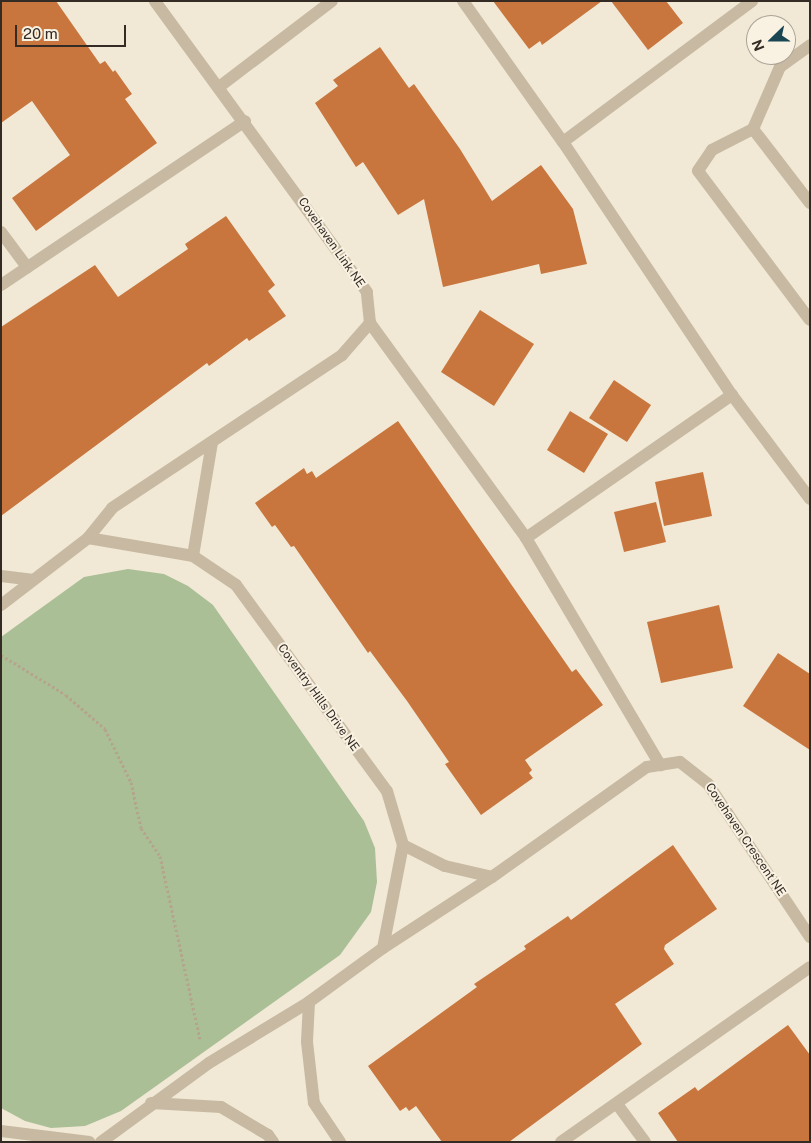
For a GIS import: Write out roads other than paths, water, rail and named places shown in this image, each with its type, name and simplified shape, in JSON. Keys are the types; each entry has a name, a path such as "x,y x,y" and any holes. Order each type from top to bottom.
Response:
{"street":[{"name":"Covehaven Link NE","path":"155,1 367,292 370,323"},
{"path":"219,87 332,1"},
{"path":"463,1 563,142 732,395 810,499"},
{"path":"563,142 752,1"},
{"path":"810,45 780,67 753,130 712,150 698,171 810,320"},
{"path":"1,285 245,122"},
{"path":"753,130 810,203"},
{"path":"1,232 27,267"},
{"path":"1,605 88,538 112,508 342,355 370,323 526,538 660,765"},
{"path":"526,538 732,395"},
{"path":"194,556 212,443"},
{"name":"Coventry Hills Drive NE","path":"88,538 194,556 236,585 386,791 404,845 383,948"},
{"path":"1,576 32,580"},
{"name":"Covehaven Crescent NE","path":"383,948 492,877 647,767 680,762 708,784 810,937"},
{"path":"404,845 445,866 492,877"},
{"path":"100,1142 151,1103 209,1063 310,1002 383,948"},
{"path":"560,1142 617,1104 810,967"},
{"path":"310,1002 307,1042 314,1104 340,1142"},
{"path":"151,1103 221,1107 268,1135 274,1142"},
{"path":"617,1104 645,1142"},
{"path":"1,1131 89,1142"}]}
